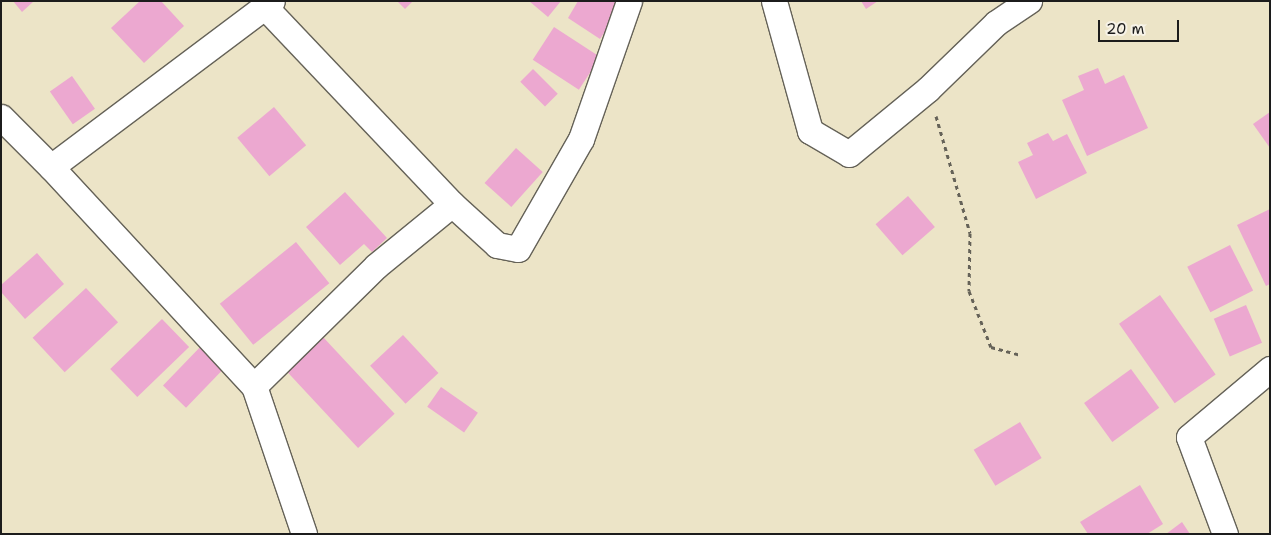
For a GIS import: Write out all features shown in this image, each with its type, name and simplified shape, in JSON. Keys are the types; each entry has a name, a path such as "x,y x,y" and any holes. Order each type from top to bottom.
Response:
{"street":[{"path":"51,167 268,4 452,204 497,245 518,249 581,139 629,1"},
{"path":"774,1 810,131 849,154 928,89 996,24 1029,1"},
{"path":"1,117 51,167 254,386 304,534"},
{"path":"254,386 376,266 452,204"},
{"path":"1226,534 1189,437 1270,369"}],"path":[{"path":"928,89 970,233 969,291 991,347 1021,355"}],"building":[{"path":"13,1 34,1 22,12"},
{"path":"140,1 161,1 184,26 144,63 111,28"},
{"path":"397,1 413,1 405,9"},
{"path":"529,1 561,1 548,17"},
{"path":"578,1 625,1 600,39 568,18"},
{"path":"861,1 878,1 866,9"},
{"path":"554,27 600,57 579,90 533,60"},
{"path":"1098,68 1105,84 1124,75 1148,128 1087,156 1062,100 1084,90 1078,76"},
{"path":"533,69 558,94 545,106 520,82"},
{"path":"72,76 95,109 73,124 50,91"},
{"path":"274,107 306,145 269,176 237,138"},
{"path":"1270,112 1270,148 1253,124"},
{"path":"1048,133 1053,141 1067,134 1087,173 1036,199 1018,162 1033,155 1027,143"},
{"path":"516,148 543,172 511,207 485,183"},
{"path":"345,192 387,238 372,252 364,244 340,265 306,227"},
{"path":"908,196 935,227 902,255 876,224"},
{"path":"1270,209 1270,284 1266,286 1237,225"},
{"path":"296,242 329,283 253,345 220,304"},
{"path":"1230,245 1253,290 1210,312 1187,267"},
{"path":"37,253 64,284 25,319 1,292 1,285"},
{"path":"86,288 118,322 65,372 33,338"},
{"path":"1160,295 1216,374 1175,403 1119,324"},
{"path":"1246,305 1262,343 1230,356 1214,319"},
{"path":"162,319 189,347 137,397 110,369"},
{"path":"403,335 438,373 406,404 370,366"},
{"path":"323,337 395,414 358,448 286,371"},
{"path":"204,343 227,365 186,408 163,385"},
{"path":"1131,369 1159,408 1112,442 1084,403"},
{"path":"441,387 478,413 464,432 427,407"},
{"path":"1020,422 1042,458 995,486 974,450"},
{"path":"1140,485 1163,524 1147,534 1088,534 1080,522"},
{"path":"1182,522 1190,534 1166,534"}]}
